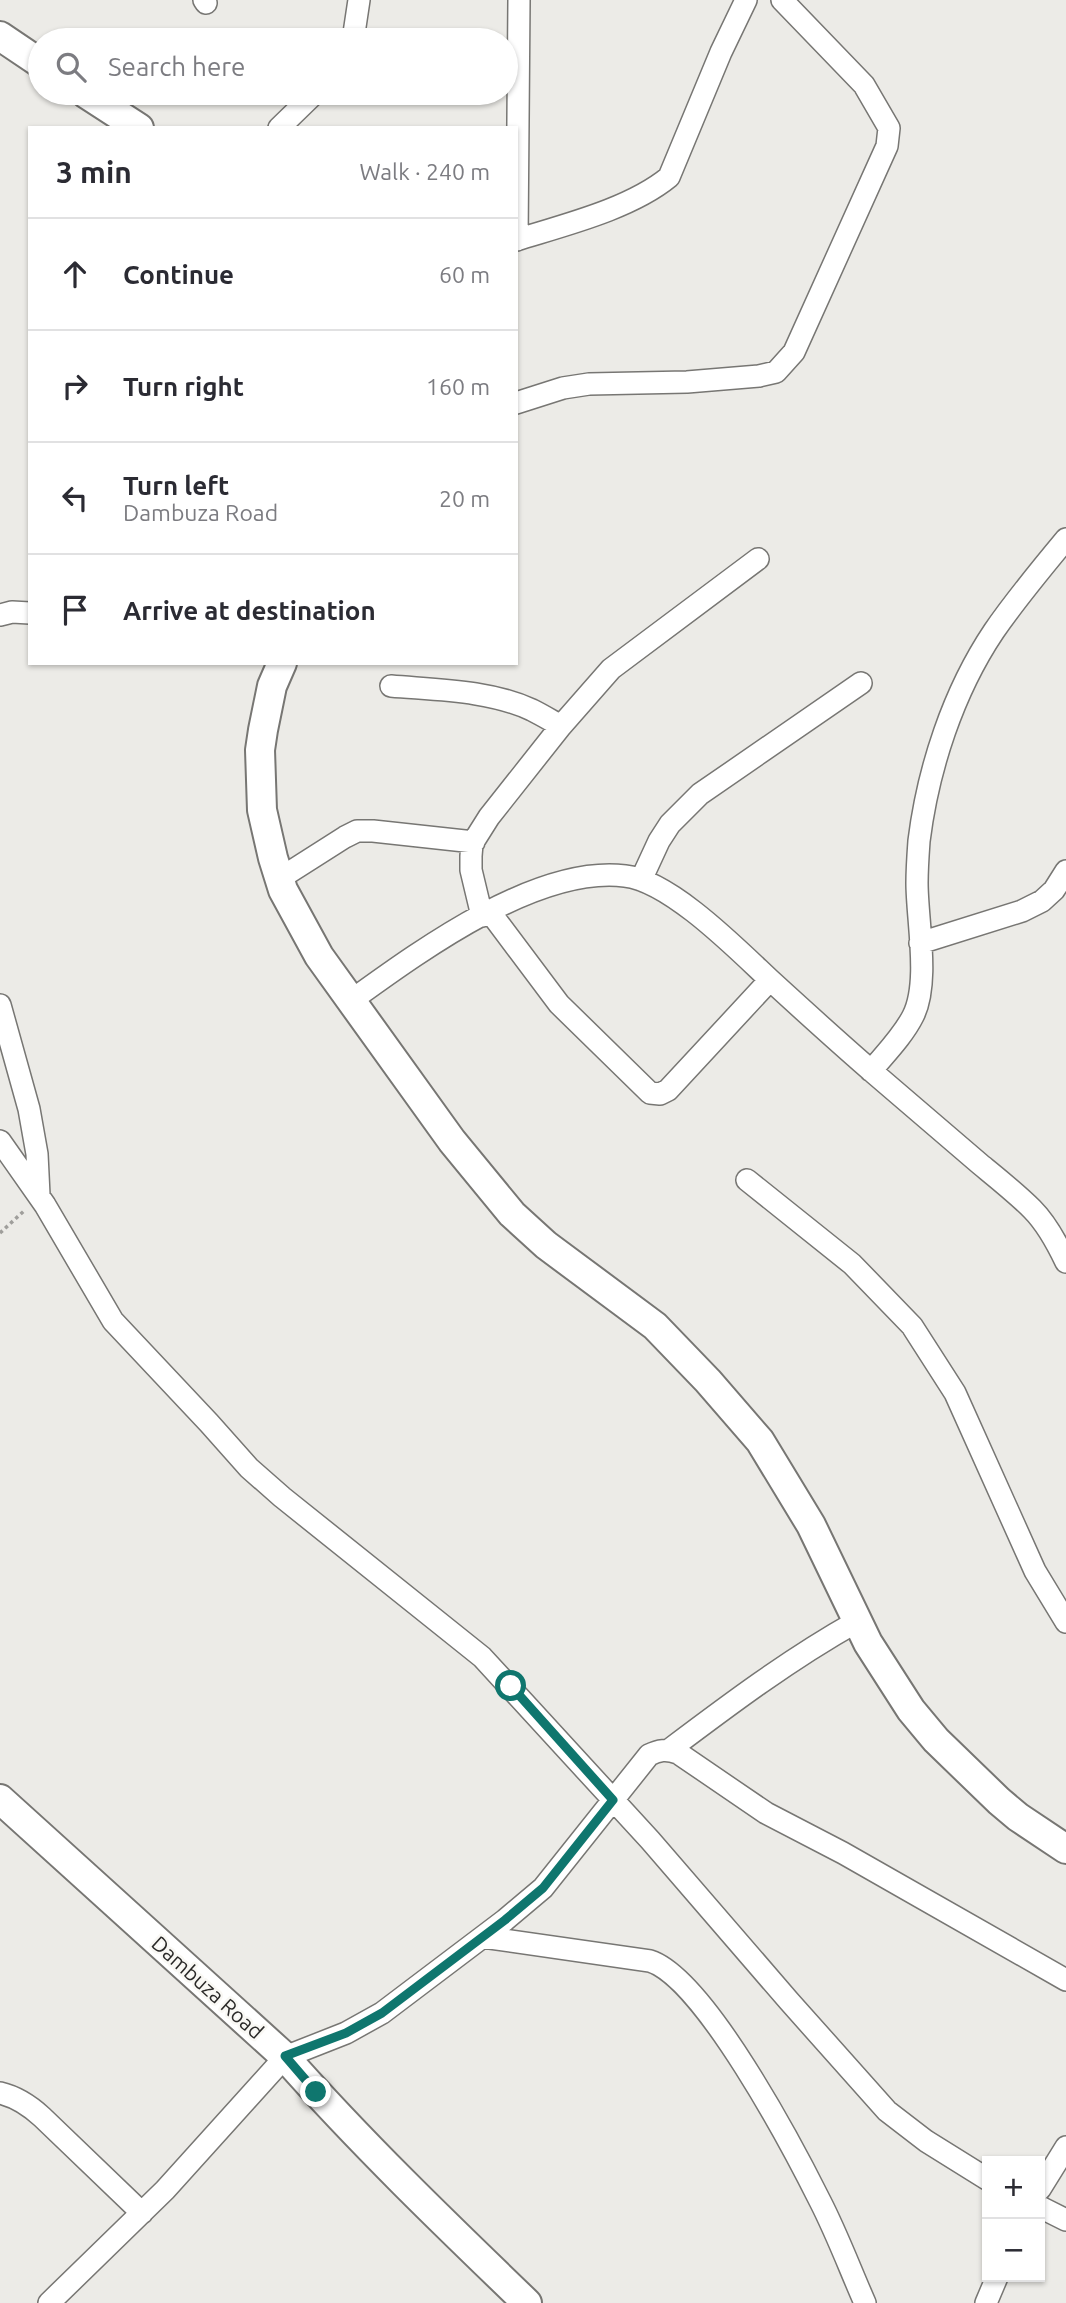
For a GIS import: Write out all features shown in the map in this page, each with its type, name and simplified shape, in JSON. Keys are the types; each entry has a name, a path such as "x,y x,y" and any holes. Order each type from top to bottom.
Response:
{"street":[{"path":"355,28 359,0"},
{"path":"518,126 519,0"},
{"path":"518,240 635,198 657,187 669,177 721,52 746,0"},
{"path":"518,402 563,388 589,384 687,382 760,376 776,372 794,352 887,146 889,128 864,85 782,0"},
{"path":"0,36 28,55"},
{"path":"104,105 136,126"},
{"path":"280,126 302,105"},
{"path":"872,1071 914,1015 921,981 917,883 919,840 938,751 977,660 993,632 1066,539"},
{"path":"758,559 611,668 489,817 474,842 471,870 486,914 575,1021 655,1095 668,1090 770,980"},
{"path":"0,615 28,612"},
{"path":"281,665 272,687 260,750 262,810 283,890 319,956 452,1141 512,1214 546,1245 655,1326 760,1441 811,1525 856,1622 888,1677 936,1740 1008,1809 1066,1849"},
{"path":"641,880 670,824 700,794 860,683"},
{"path":"391,686 467,692 514,703 561,726"},
{"path":"279,879 358,831 474,842"},
{"path":"920,943 1022,911 1042,901 1054,890 1066,871"},
{"path":"352,1000 428,946 535,890 572,878 611,875 641,880 665,890 727,940 872,1071 1034,1210 1066,1262"},
{"path":"0,1005 29,1109 37,1154 39,1197"},
{"path":"0,1140 39,1197 113,1321 249,1468 482,1657 613,1800 887,2111 926,2141 982,2176"},
{"path":"747,1180 852,1264 912,1326 955,1393 1035,1571 1066,1622"},
{"path":"669,1750 772,1673 856,1622"},
{"path":"49,2303 142,2213 285,2056 346,2033 382,2013 543,1888 649,1755 659,1750 678,1753 766,1813 843,1853 1066,1980"},
{"name":"Dambuza Road","path":"0,1799 285,2056 377,2155 527,2303"},
{"path":"483,1937 650,1961 670,1972 694,1994 716,2023 777,2120 821,2203 865,2303"},
{"path":"0,2093 25,2102 42,2116 142,2213"},
{"path":"1045,2181 1066,2147"},
{"path":"1045,2210 1066,2220"},
{"path":"986,2303 995,2282"}],"path":[{"path":"0,1234 39,1197"}],"route":[{"path":"316,2092 285,2056 346,2033 382,2013 505,1920 543,1888 613,1800 511,1686"}]}
